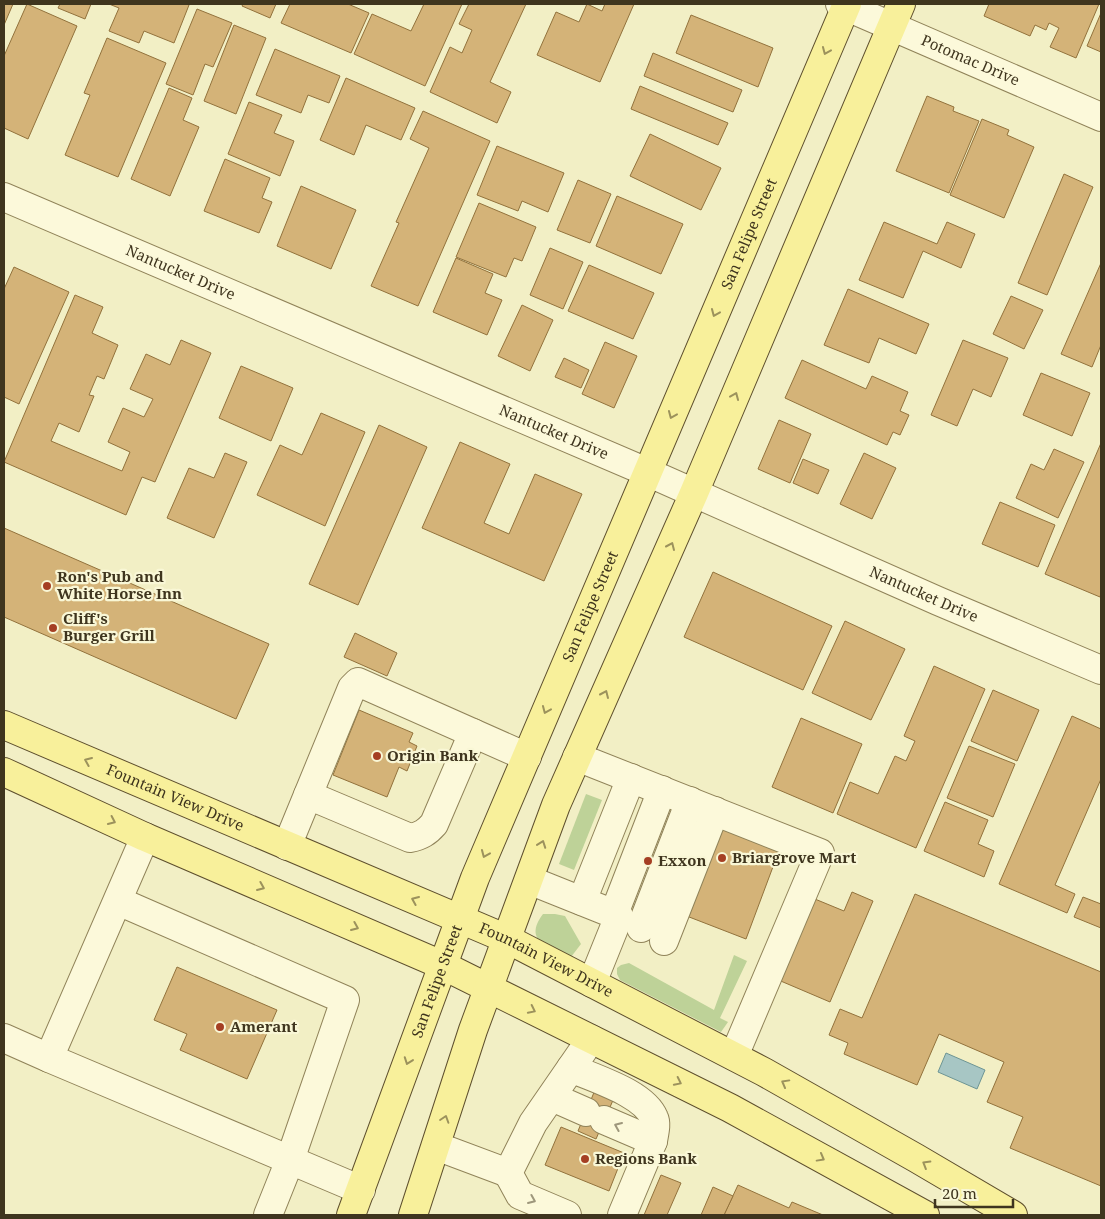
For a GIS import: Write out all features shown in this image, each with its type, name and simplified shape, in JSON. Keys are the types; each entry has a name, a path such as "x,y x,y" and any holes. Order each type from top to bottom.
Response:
{"main road":[{"name":"San Felipe Street","path":"351,1215 475,878 844,4"},
{"path":"414,1215 473,1030 556,804 694,493 897,15"},
{"name":"Fountain View Drive","path":"4,725 507,939 734,1056 874,1134 1013,1215"},
{"path":"4,772 145,837 442,965 730,1108 925,1215"}],"street":[{"name":"Potomac Drive","path":"844,4 897,15 1101,116"},
{"name":"Nantucket Drive","path":"4,197 647,472 938,601 1101,670"},
{"path":"287,846 352,688 358,682 527,757"},
{"path":"308,795 410,838 419,837 434,824 473,733"},
{"path":"577,757 820,853 734,1056"},
{"path":"582,901 631,778"},
{"path":"614,914 662,790"},
{"path":"641,928 690,801"},
{"path":"664,942 715,811"},
{"path":"49,1058 145,837"},
{"path":"529,880 619,916 592,983"},
{"path":"118,901 345,1000 290,1160 268,1215"},
{"path":"4,1038 361,1190"},
{"path":"508,1173 533,1123 591,1039"},
{"path":"571,1068 634,1096 647,1106 655,1120 654,1141 622,1215"},
{"path":"552,1097 654,1141"},
{"path":"436,1146 508,1173 520,1195 567,1215"}],"green space":[{"path":"586,794 602,800 574,870 559,864"},
{"path":"543,914 565,916 581,944 571,957 547,947 537,938 537,924"},
{"path":"734,955 747,961 720,1018 728,1022 721,1032 620,980 617,974 617,968 629,963 714,1010"}],"water":[{"path":"946,1053 985,1070 977,1089 938,1072"}],"building":[{"path":"4,4 13,4 4,25"},
{"path":"27,4 77,26 28,139 4,128 4,56"},
{"path":"60,4 91,4 85,19 58,8"},
{"path":"109,4 189,5 174,43 144,31 139,43 109,31 119,8"},
{"path":"243,4 276,4 270,18 242,6"},
{"path":"290,4 348,4 369,13 351,53 281,23"},
{"path":"424,4 462,4 425,86 354,54 372,14 411,31"},
{"path":"469,4 526,4 490,82 511,92 497,123 430,92 450,47 462,53 472,30 459,24"},
{"path":"587,4 602,11 605,4 634,4 600,82 537,55 556,12 579,22"},
{"path":"989,4 1099,4 1076,58 1050,47 1059,28 1049,23 1046,30 1035,25 1030,36 984,16"},
{"path":"197,9 232,23 213,67 205,64 193,95 166,84"},
{"path":"1101,13 1101,52 1087,46"},
{"path":"691,15 773,48 758,87 676,53"},
{"path":"234,25 266,38 236,114 204,101"},
{"path":"107,38 166,63 118,177 65,155 90,95 84,93"},
{"path":"275,49 340,76 329,103 308,95 301,113 256,95"},
{"path":"653,53 742,90 733,112 644,76"},
{"path":"346,78 415,108 401,140 366,125 354,155 320,140"},
{"path":"640,86 728,123 718,145 631,109"},
{"path":"169,88 192,98 183,120 199,127 170,196 131,179"},
{"path":"927,96 954,107 953,111 979,121 949,193 896,171"},
{"path":"249,102 282,115 274,133 294,141 280,176 228,154"},
{"path":"423,111 490,141 418,306 371,286 399,223 396,222 429,148 410,139"},
{"path":"982,119 1009,130 1007,135 1034,147 1004,218 950,195"},
{"path":"650,134 721,168 701,210 630,176"},
{"path":"497,146 564,173 548,212 522,201 518,211 477,195"},
{"path":"225,159 270,178 262,198 272,202 259,233 204,211"},
{"path":"1064,174 1093,187 1047,295 1018,283"},
{"path":"578,180 611,194 590,243 557,230"},
{"path":"301,186 356,210 331,269 277,246"},
{"path":"617,196 683,224 661,274 596,246"},
{"path":"479,203 536,227 522,261 514,258 506,277 456,257"},
{"path":"884,222 937,244 947,222 975,234 961,268 923,251 903,298 859,280"},
{"path":"550,248 583,262 563,309 530,295"},
{"path":"456,258 493,274 485,293 502,300 487,335 433,312"},
{"path":"1101,263 1101,345 1092,367 1061,354"},
{"path":"589,265 654,293 633,339 568,311"},
{"path":"14,267 69,292 19,404 4,397 4,289"},
{"path":"848,289 929,324 916,354 879,338 869,363 824,345"},
{"path":"75,295 103,307 92,333 118,345 104,379 97,376 89,395 94,396 79,432 59,423 51,441 122,471 130,452 108,442 123,408 144,417 153,399 130,389 146,354 170,365 181,340 211,353 155,482 142,477 126,515 4,462"},
{"path":"1011,296 1043,310 1024,349 993,334"},
{"path":"522,305 553,320 530,371 498,356"},
{"path":"963,340 1008,358 991,397 973,389 957,426 931,415"},
{"path":"605,342 637,356 614,408 582,394"},
{"path":"564,358 589,370 581,388 555,377"},
{"path":"802,360 866,389 872,376 908,392 900,411 909,415 900,435 893,432 887,445 785,398"},
{"path":"241,366 293,388 271,441 219,418"},
{"path":"1041,373 1090,393 1072,436 1023,415"},
{"path":"321,413 365,432 325,526 257,495 280,445 302,455"},
{"path":"779,420 811,434 790,483 758,469"},
{"path":"379,425 427,447 358,605 309,584"},
{"path":"460,442 510,464 484,523 509,534 535,474 582,494 544,581 422,528"},
{"path":"1101,443 1101,593 1100,597 1045,574"},
{"path":"1054,449 1084,462 1058,518 1016,498 1031,464 1044,470"},
{"path":"225,453 247,462 214,538 167,518 189,468 214,478"},
{"path":"864,453 896,468 872,519 840,504"},
{"path":"803,459 829,470 818,494 793,483"},
{"path":"1000,502 1055,525 1038,567 982,544"},
{"path":"4,528 269,644 236,719 4,617"},
{"path":"713,572 832,626 803,690 684,637"},
{"path":"845,621 905,649 871,720 812,693"},
{"path":"355,633 397,653 387,676 344,657"},
{"path":"934,666 985,689 916,848 837,814 850,782 878,794 895,756 906,761 915,741 904,736"},
{"path":"993,690 1039,710 1017,761 971,741"},
{"name":"Origin Bank","path":"359,710 413,733 409,742 417,746 407,771 399,767 387,797 333,775"},
{"path":"1072,716 1101,729 1101,779 1055,885 1075,894 1067,913 999,884"},
{"path":"801,718 862,744 833,813 772,787"},
{"path":"969,746 1015,764 993,817 947,798"},
{"path":"945,802 988,820 978,844 994,851 984,877 924,851"},
{"path":"719,824 780,848 746,939 684,915"},
{"path":"852,892 873,901 830,1002 776,979 810,897 844,911"},
{"path":"915,894 1101,972 1101,1186 1010,1148 1023,1117 987,1102 1004,1062 939,1034 917,1085 844,1054 848,1043 829,1035 840,1009 862,1018"},
{"path":"1083,897 1101,904 1101,928 1074,917"},
{"name":"Amerant","path":"177,967 277,1010 247,1079 180,1050 187,1034 154,1020"},
{"path":"595,1090 614,1098 596,1139 578,1131"},
{"name":"Regions Bank","path":"561,1127 624,1153 609,1191 545,1165"},
{"path":"661,1175 681,1183 667,1215 644,1215"},
{"path":"738,1185 789,1208 792,1202 823,1215 724,1215"},
{"path":"713,1187 733,1196 724,1215 701,1215"}],"place":[{"name":"Ron's Pub and White Horse Inn","path":"47,586"},
{"name":"Cliff's Burger Grill","path":"53,628"},
{"name":"Origin Bank","path":"377,756"},
{"name":"Briargrove Mart","path":"722,858"},
{"name":"Exxon","path":"648,861"},
{"name":"Amerant","path":"220,1027"},
{"name":"Regions Bank","path":"585,1159"}]}
